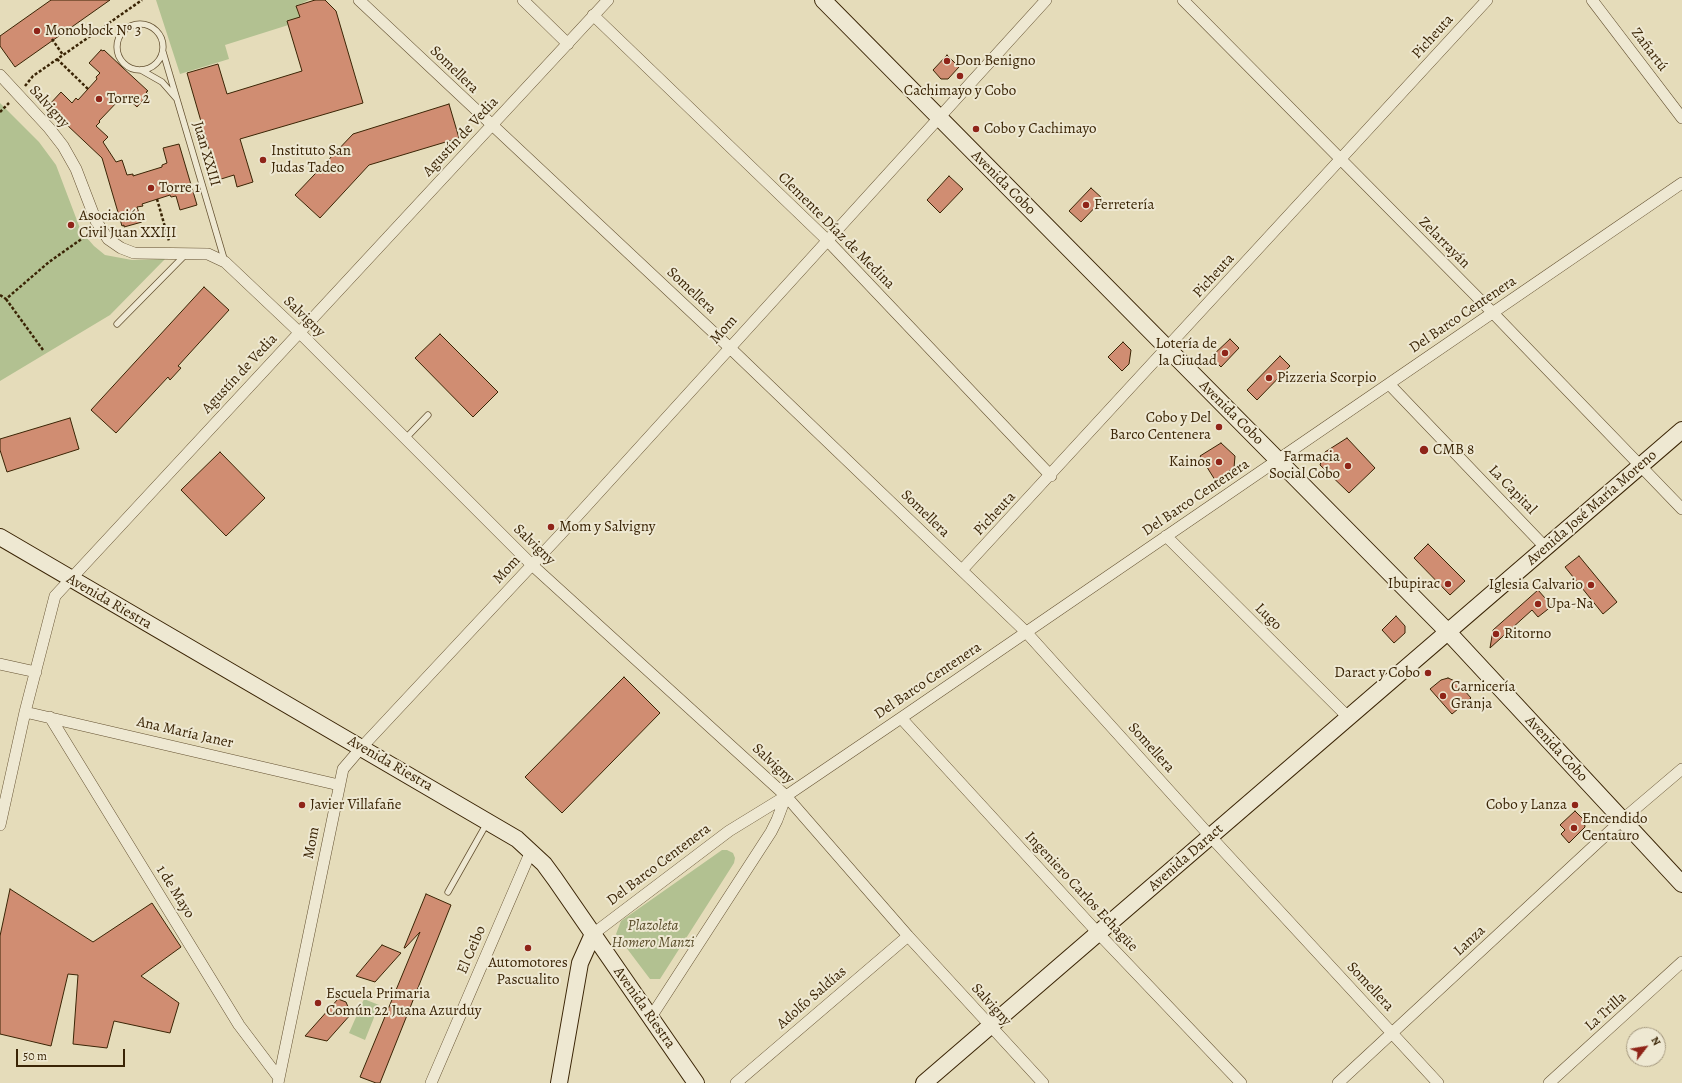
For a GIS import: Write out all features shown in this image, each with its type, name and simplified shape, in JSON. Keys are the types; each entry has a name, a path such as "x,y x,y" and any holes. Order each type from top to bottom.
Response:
{"main road":[{"name":"Avenida Cobo","path":"823,0 1448,632 1682,884"},
{"name":"Avenida José María Moreno","path":"1448,632 1682,430"},
{"name":"Avenida Riestra","path":"0,537 517,839 544,864 696,1083"},
{"name":"Avenida Daract","path":"924,1083 1448,632"},
{"path":"558,1083 580,963 593,934"}],"street":[{"name":"Somellera","path":"359,0 729,347 1026,632 1210,836 1438,1083"},
{"path":"523,0 568,44"},
{"name":"Agustín de Vedia","path":"0,825 25,712 55,596 608,0"},
{"name":"Mom","path":"279,1081 343,769 360,748 532,565 1046,0"},
{"name":"Zelarrayán","path":"1183,0 1493,313 1682,509"},
{"name":"Picheuta","path":"962,570 1487,0"},
{"name":"Zañartú","path":"1592,0 1682,118"},
{"name":"Clemente Díaz de Medina","path":"593,15 827,240 1050,476"},
{"name":"Salvigny","path":"0,75 49,128 63,146 76,169 101,230 108,239 121,248 134,252 188,252 208,254 225,262 299,332 532,565 786,796 908,936 1043,1083"},
{"name":"Del Barco Centenera","path":"593,934 729,832 786,796 901,718 1682,183"},
{"name":"La Capital","path":"1389,384 1546,548"},
{"name":"Lugo","path":"1166,536 1349,718"},
{"path":"0,664 36,672"},
{"name":"Ana María Janer","path":"25,712 339,785"},
{"name":"1 de Mayo","path":"50,717 239,1025 279,1081"},
{"name":"Ingeniero Carlos Echagüe","path":"901,718 1098,933 1241,1083"},
{"name":"Lanza","path":"1338,1083 1622,820 1682,769"},
{"path":"651,1017 771,832 778,820 786,796"},
{"name":"El Ceibo","path":"431,1083 531,852"},
{"name":"Adolfo Saldías","path":"736,1083 908,936"},
{"name":"La Trilla","path":"1549,1083 1682,962"}],"lane":[{"path":"141,70 155,65 163,52 160,40 155,30 145,23 137,23 129,26 123,31 117,45 118,53 134,69 141,70 162,82 177,99"},
{"name":"Juan XXIII","path":"163,52 225,262"},
{"path":"117,324 188,252"},
{"path":"406,438 428,415"},
{"path":"448,892 488,821"}],"path":[{"path":"0,112 33,76 137,1 142,0"},
{"path":"52,39 63,55"},
{"path":"57,59 88,89"},
{"path":"157,199 173,253"},
{"path":"6,298 49,262 86,235 101,230"},
{"path":"0,295 6,298 44,350"}],"green space":[{"path":"156,0 309,0 296,6 301,21 225,45 229,59 180,74"},
{"path":"0,103 39,142 56,165 81,231 94,246 105,255 132,260 165,259 110,315 0,381"},
{"name":"Plazoleta Homero Manzi","path":"722,850 727,850 733,853 735,858 734,863 660,979 650,979 616,934 621,921"},
{"path":"364,999 379,1005 365,1040 349,1033"}],"building":[{"name":"Monoblock Nº 3","path":"51,0 110,0 15,67 0,46 0,36"},
{"path":"315,0 325,0 336,11 363,103 240,139 253,182 237,187 234,175 218,180 187,73 218,64 227,94 302,71 287,21 300,17 296,6"},
{"path":"101,50 104,50 148,91 146,92 148,94 137,107 125,96 121,100 120,99 99,121 100,122 96,126 108,137 103,142 116,162 122,160 127,175 133,174 133,176 162,167 162,165 167,163 163,148 179,144 197,205 180,210 176,196 171,197 170,195 137,207 142,222 124,227 124,225 122,226 102,158 49,108 51,107 49,105 61,92 72,103 76,98 78,100 97,79 96,77 100,73 89,63"},
{"name":"Don Benigno","path":"947,55 959,67 948,79 941,79 933,70"},
{"path":"449,104 459,138 369,165 320,218 295,195 353,134"},
{"path":"949,176 963,189 940,213 927,200"},
{"name":"Ferretería","path":"1091,188 1103,199 1081,222 1069,211"},
{"path":"204,287 229,310 178,366 181,368 170,380 168,377 116,433 91,410"},
{"path":"440,334 498,392 473,417 415,358"},
{"name":"Lotería de la Ciudad","path":"1230,339 1239,348 1221,367 1211,357"},
{"path":"1123,342 1131,350 1129,364 1122,371 1108,357"},
{"name":"Pizzeria Scorpio","path":"1280,356 1290,366 1257,400 1247,390"},
{"path":"70,418 79,449 7,472 0,450 0,439"},
{"name":"Farmacia Social Cobo","path":"1347,438 1375,468 1349,493 1320,465 1325,452"},
{"name":"Kainos","path":"1221,443 1235,456 1234,468 1215,480 1200,456"},
{"path":"220,452 265,498 226,536 181,490"},
{"path":"1428,544 1465,581 1450,595 1414,558"},
{"name":"Iglesia Calvario","path":"1579,556 1617,602 1603,614 1565,567"},
{"path":"1538,590 1552,606 1538,617 1532,610 1490,648 1493,630"},
{"path":"1396,616 1405,626 1405,633 1394,643 1382,630"},
{"path":"624,677 660,713 562,813 525,777"},
{"path":"1448,678 1457,682 1471,698 1452,714 1430,689 1441,680"},
{"name":"Encendido Centauro","path":"1575,811 1584,820 1585,827 1569,843 1561,834 1565,830 1560,825"},
{"path":"10,889 93,942 152,903 181,947 141,976 179,1003 170,1033 114,1021 107,1048 73,1044 78,975 68,974 51,1046 0,1034 0,936"},
{"path":"426,894 451,905 380,1083 376,1083 360,1077 420,932 404,948"},
{"path":"382,945 401,953 375,982 356,976"},
{"path":"338,999 346,1002 351,1014 327,1041 305,1036"}],"place":[{"name":"Monoblock Nº 3","path":"37,31"},
{"name":"Don Benigno","path":"947,61"},
{"name":"Cachimayo y Cobo","path":"960,76"},
{"name":"Torre 2","path":"99,99"},
{"name":"Cobo y Cachimayo","path":"976,129"},
{"name":"Instituto San Judas Tadeo","path":"263,160"},
{"name":"Torre 1","path":"151,188"},
{"name":"Ferretería","path":"1086,205"},
{"name":"Asociación Civil Juan XXIII","path":"71,225"},
{"name":"Lotería de la Ciudad","path":"1225,353"},
{"name":"Pizzeria Scorpio","path":"1269,378"},
{"name":"Cobo y Del Barco Centenera","path":"1219,427"},
{"name":"CMB 8","path":"1424,450"},
{"name":"Kainos","path":"1219,462"},
{"name":"Farmacia Social Cobo","path":"1348,466"},
{"name":"Mom y Salvigny","path":"551,527"},
{"name":"Ibupirac","path":"1448,584"},
{"name":"Iglesia Calvario","path":"1591,585"},
{"name":"Upa-Na","path":"1538,604"},
{"name":"Ritorno","path":"1496,634"},
{"name":"Daract y Cobo","path":"1428,673"},
{"name":"Carnicería Granja","path":"1443,696"},
{"name":"Javier Villafañe","path":"302,805"},
{"name":"Cobo y Lanza","path":"1575,805"},
{"name":"Encendido Centauro","path":"1574,828"},
{"name":"Automotores Pascualito","path":"528,948"},
{"name":"Escuela Primaria Común 22 Juana Azurduy","path":"318,1003"}]}
